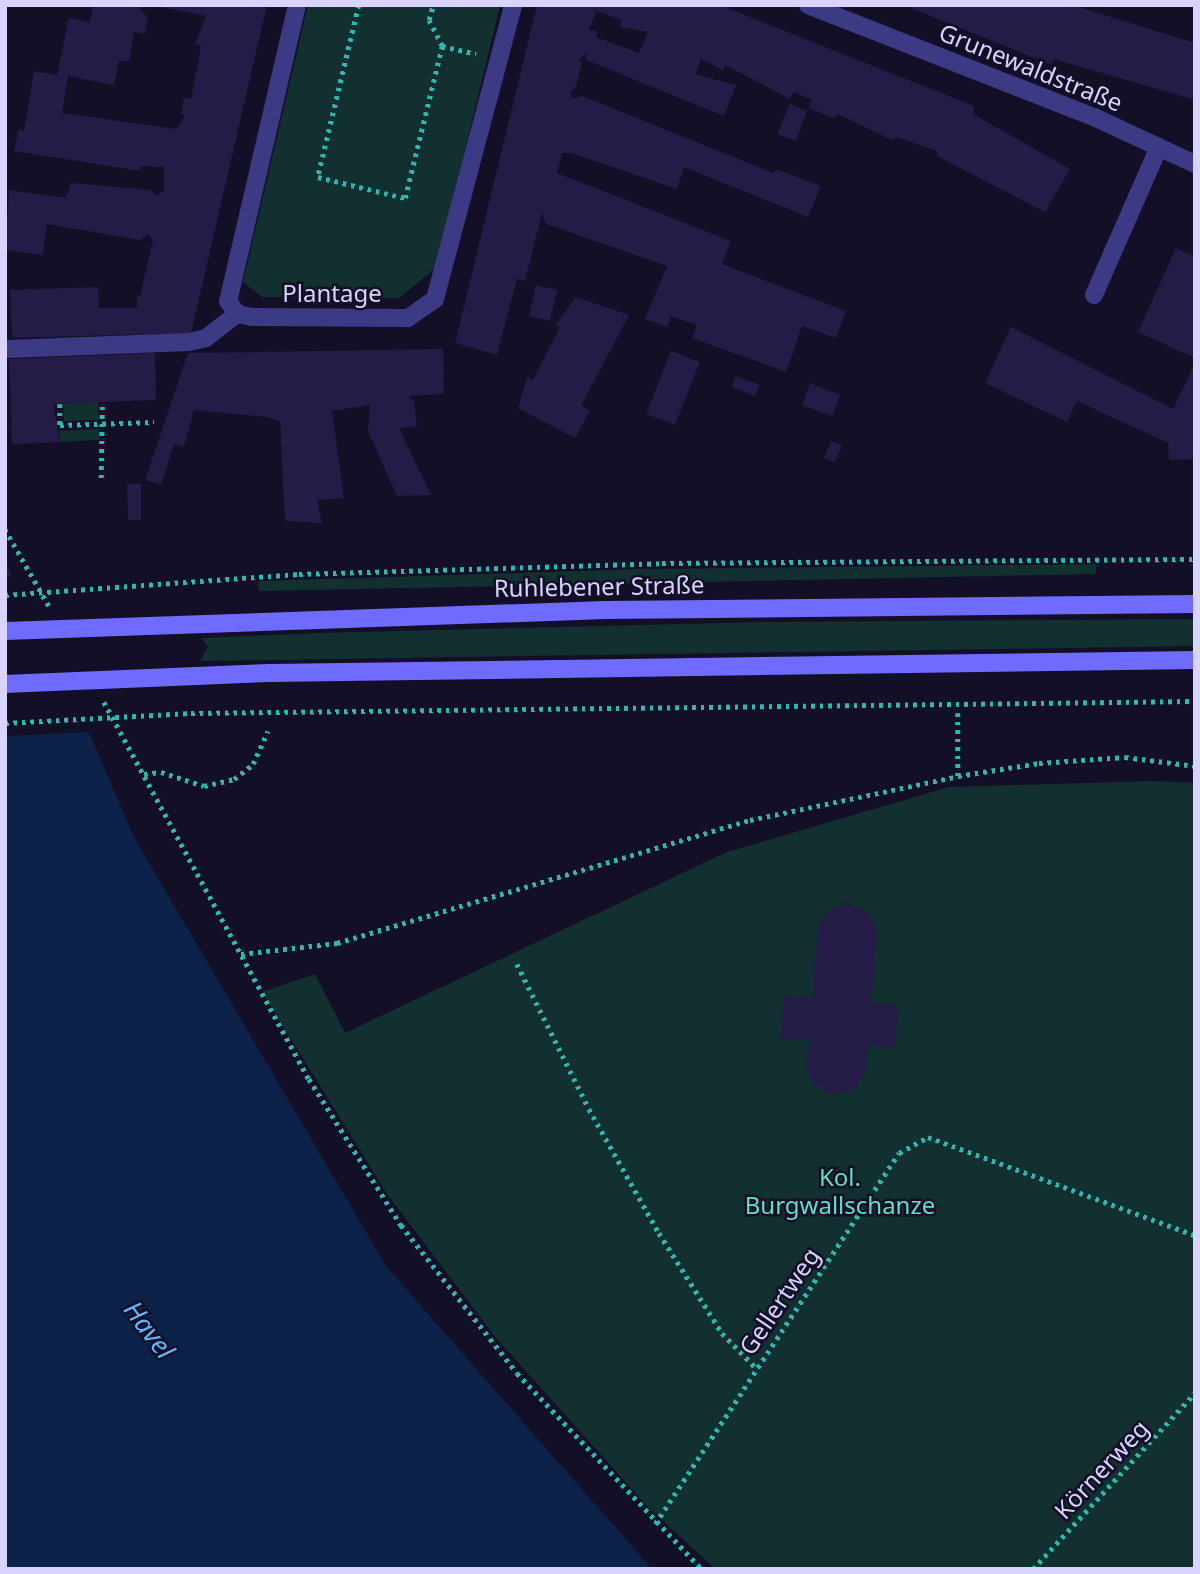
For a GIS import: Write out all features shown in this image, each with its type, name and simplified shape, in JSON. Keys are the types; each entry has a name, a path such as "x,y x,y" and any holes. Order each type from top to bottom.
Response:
{"main road":[{"name":"Ruhlebener Straße","path":"5,631 620,610 1195,604"},
{"path":"5,684 190,675 1195,660"}],"street":[{"path":"8,349 189,342 206,338 237,314 228,301 297,5"},
{"name":"Plantage","path":"237,314 408,318 424,311 435,299 446,268 513,5"},
{"name":"Grunewaldstraße","path":"808,5 1094,117 1195,164"},
{"path":"1094,295 1159,147"}],"path":[{"path":"359,5 318,177 405,198 442,46 429,20 433,5"},
{"path":"442,46 499,60"},
{"path":"101,478 102,402"},
{"path":"60,404 60,425 154,422"},
{"path":"5,529 53,612"},
{"path":"5,595 122,590 299,574 592,565 1195,559"},
{"path":"99,694 309,1079 401,1225 517,1373 655,1524 702,1569"},
{"path":"5,723 191,713 1195,701"},
{"path":"958,712 958,776"},
{"path":"144,774 161,772 204,786 234,779 253,764 268,731"},
{"path":"241,954 337,943 750,820 958,776 1039,763 1125,757 1195,766"},
{"path":"517,964 589,1109 659,1233 722,1333 756,1368"},
{"name":"Gellertweg","path":"655,1524 899,1153 928,1137 1195,1235"},
{"name":"Körnerweg","path":"1033,1569 1195,1393"}],"green space":[{"path":"308,5 500,5 437,267 399,298 262,297 243,282"},
{"path":"98,402 99,420 64,421 63,404"},
{"path":"99,429 100,440 60,442 59,431"},
{"path":"1096,564 1096,574 259,591 258,581 642,569"},
{"path":"1195,619 1195,646 200,661 208,647 201,638 763,622"},
{"name":"Kol. Burgwallschanze","path":"1155,781 1195,783 1195,1569 715,1569 647,1506 496,1338 387,1194 262,992 315,974 345,1033 727,852 949,787"}],"water":[{"name":"Havel","path":"5,559 40,650 92,739 135,839 386,1266 652,1569 5,1569"}],"pier":[{"path":"15,576 43,648 91,732 5,736 5,577"}],"building":[{"path":"93,5 142,5 140,10 148,17 145,34 134,32 129,61 119,61 114,85 68,76 62,113 177,129 185,116 181,114 184,98 191,99 201,46 195,44 206,16 151,5 267,5 191,333 12,338 10,290 98,287 99,308 137,308 137,295 140,296 153,240 148,234 140,240 47,224 43,255 5,250 9,190 66,198 71,183 151,190 157,196 164,190 164,167 141,166 140,171 14,151 18,130 24,131 34,71 57,75 69,18 90,22"},
{"path":"537,5 720,5 974,106 973,114 1070,169 1045,212 937,156 937,151 896,137 894,141 837,114 834,118 809,108 812,100 794,92 790,99 725,65 723,70 701,59 695,74 736,85 724,116 586,60 587,52 578,62 582,62 576,86 570,93 573,99 582,96 773,173 776,169 821,186 808,217 684,167 677,189 571,153 562,153 557,173 731,241 722,264 846,311 836,338 802,326 786,372 692,338 697,325 671,316 667,327 645,319 667,266 546,224 542,213 525,281 517,279 497,355 455,343","holes":["597,11 622,20 620,27 648,32 639,53 596,37 597,32 589,29"]},
{"path":"904,5 1072,5 1195,43 1195,100 1054,59 1052,65"},
{"path":"790,104 807,111 796,141 777,134"},
{"path":"1176,248 1195,257 1195,358 1138,332"},
{"path":"536,285 557,290 550,321 529,316"},
{"path":"576,297 629,315 581,406 590,411 575,438 518,408 527,377 533,380 560,327 555,325"},
{"path":"1011,327 1173,409 1195,363 1195,459 1169,460 1168,443 1077,401 1067,422 985,383"},
{"path":"443,349 444,394 408,396 414,401 417,426 399,428 431,495 397,496 368,431 370,405 332,411 344,498 317,500 322,523 285,521 280,421 267,417 194,410 184,447 174,444 161,485 145,480 188,353"},
{"path":"671,351 700,362 675,425 646,414"},
{"path":"155,353 156,400 53,404 60,442 12,444 9,359"},
{"path":"736,376 760,385 755,396 732,387"},
{"path":"810,383 840,395 832,416 802,405"},
{"path":"831,441 842,445 835,462 824,458"},
{"path":"127,484 141,484 141,520 128,520"},
{"path":"847,903 868,912 877,931 871,1003 898,1005 895,1047 868,1045 866,1073 854,1089 834,1095 814,1085 806,1068 809,1040 780,1038 784,996 812,998 818,926 828,910"}]}
